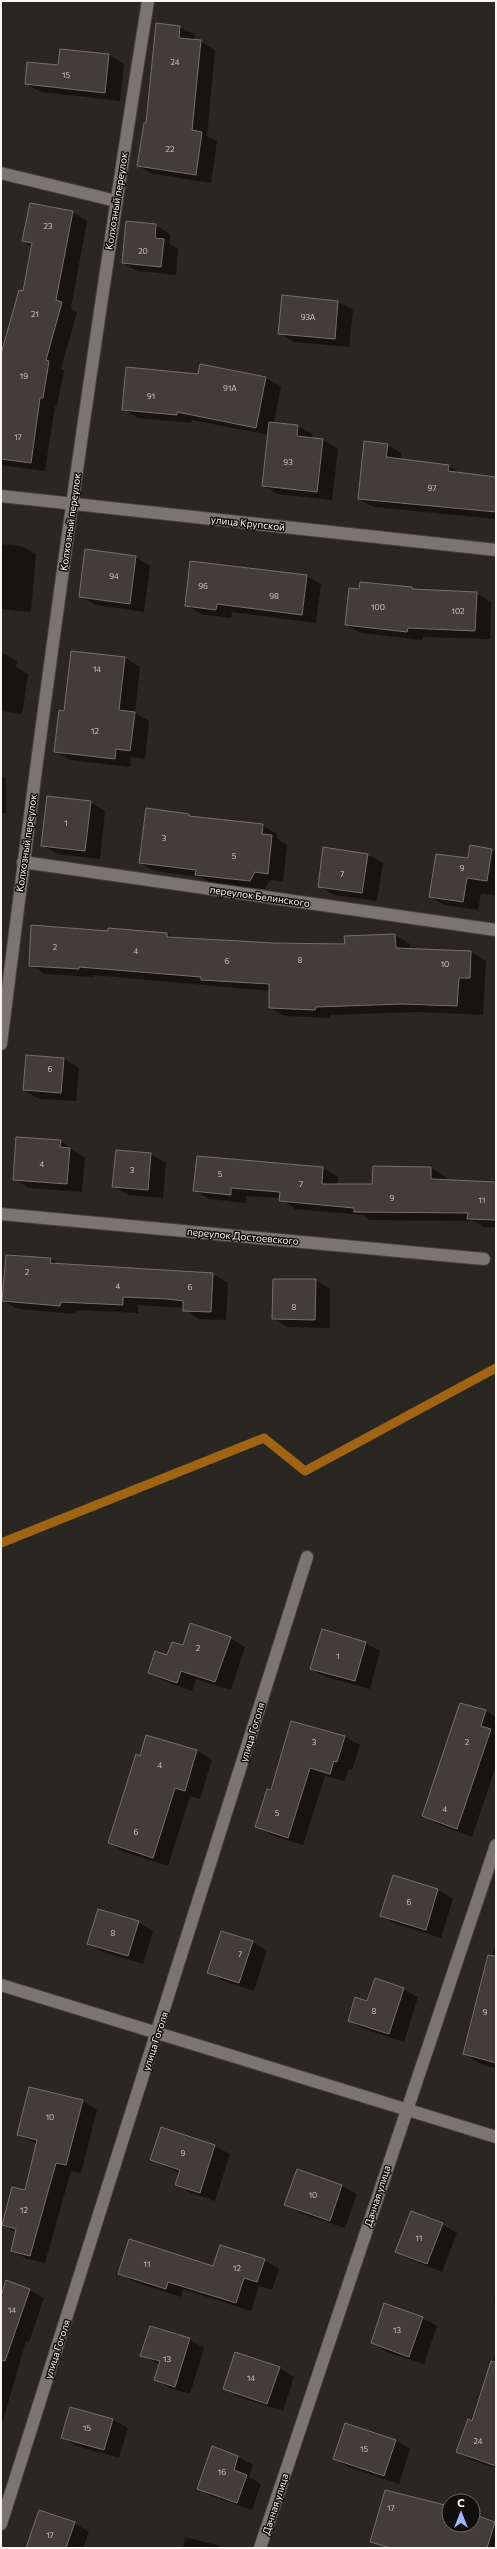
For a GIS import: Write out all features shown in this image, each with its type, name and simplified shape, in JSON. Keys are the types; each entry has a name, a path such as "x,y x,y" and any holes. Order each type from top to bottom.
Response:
{"street":[{"name":"Колхозный переулок","path":"1,1044 72,504 116,201 148,1"},
{"path":"1,173 116,201"},
{"name":"улица Крупской","path":"1,496 496,550"},
{"name":"переулок Белинского","path":"24,862 496,930"},
{"name":"переулок Достоевского","path":"1,1214 484,1259"},
{"name":"улица Гоголя","path":"1,2524 307,1556"},
{"name":"Дачная улица","path":"260,2548 496,1845"},
{"path":"1,1985 496,2137"}],"building":[{"path":"156,23 180,26 179,38 201,40 192,130 202,132 196,175 137,166 144,123 146,123"},
{"path":"60,49 109,54 105,93 25,84 27,62 58,65"},
{"path":"30,203 73,211 56,300 62,302 46,360 49,361 43,398 40,398 31,463 1,459 1,354 19,290 23,291 32,243 22,241"},
{"path":"126,221 156,224 155,238 164,239 161,267 122,263"},
{"path":"282,295 338,301 335,339 278,334"},
{"path":"200,364 266,377 256,428 177,412 177,415 122,410 126,367 198,374"},
{"path":"269,422 298,425 297,436 323,439 317,492 262,486"},
{"path":"364,441 388,444 386,457 449,465 448,471 496,477 496,512 358,499"},
{"path":"85,549 136,556 130,604 79,597"},
{"path":"190,561 307,575 302,615 217,604 216,610 185,606"},
{"path":"360,582 412,587 412,589 477,592 475,631 408,628 407,632 345,625 349,588 359,589"},
{"path":"71,651 125,657 119,710 135,712 130,751 116,749 115,759 54,752 59,710 64,711"},
{"path":"47,796 91,801 85,851 41,846"},
{"path":"146,808 189,814 189,816 263,824 262,834 272,835 268,874 255,872 250,881 195,875 196,870 139,863"},
{"path":"470,845 492,849 487,881 467,878 463,902 429,897 436,854 468,858"},
{"path":"323,847 368,854 362,893 318,887"},
{"path":"31,925 108,931 108,928 167,933 167,937 275,943 345,944 344,936 395,934 396,948 471,951 470,978 459,978 457,1006 402,1004 316,1007 315,1010 269,1008 269,984 201,980 201,977 79,967 79,969 29,966"},
{"path":"26,1055 64,1058 61,1093 23,1090"},
{"path":"16,1137 61,1140 60,1147 70,1148 67,1184 13,1180"},
{"path":"116,1150 151,1153 148,1190 112,1187"},
{"path":"197,1156 323,1167 322,1184 372,1184 373,1166 431,1167 431,1179 496,1182 496,1220 467,1219 468,1213 354,1212 354,1208 279,1201 280,1192 231,1188 231,1195 193,1191"},
{"path":"6,1255 51,1258 50,1263 213,1273 211,1312 183,1311 183,1301 168,1299 123,1297 123,1305 61,1302 60,1306 2,1301"},
{"path":"273,1279 316,1279 315,1320 272,1319"},
{"path":"190,1623 231,1637 215,1682 181,1671 177,1683 148,1673 155,1651 167,1655 172,1642 183,1645"},
{"path":"322,1629 366,1642 355,1681 310,1669"},
{"path":"460,1703 486,1710 481,1726 491,1729 457,1829 422,1816"},
{"path":"291,1721 345,1736 337,1762 334,1761 330,1774 310,1768 288,1838 255,1827 267,1789 271,1790"},
{"path":"146,1735 197,1750 185,1791 175,1788 153,1858 108,1843 136,1754 140,1756"},
{"path":"393,1875 438,1889 426,1930 380,1916"},
{"path":"98,1909 139,1921 128,1956 87,1944"},
{"path":"221,1931 253,1941 239,1983 207,1973"},
{"path":"488,1955 496,1956 496,2063 463,2054"},
{"path":"375,1978 404,1988 389,2034 348,2021 355,1997 367,2001"},
{"path":"29,2087 83,2100 66,2165 56,2163 30,2256 11,2251 16,2229 2,2225 12,2187 25,2190 37,2140 17,2135"},
{"path":"161,2127 215,2145 200,2193 175,2185 180,2170 150,2160"},
{"path":"297,2169 342,2185 330,2221 284,2205"},
{"path":"411,2211 443,2223 427,2264 395,2252"},
{"path":"129,2239 213,2266 220,2245 265,2259 257,2282 244,2278 236,2303 168,2282 166,2289 118,2274"},
{"path":"6,2280 30,2289 5,2361 1,2360 1,2296"},
{"path":"384,2303 423,2317 409,2357 371,2343"},
{"path":"150,2326 190,2338 175,2387 154,2380 160,2361 140,2356"},
{"path":"235,2352 280,2367 267,2404 223,2389"},
{"path":"491,2361 496,2362 496,2466 456,2452 468,2419 472,2421"},
{"path":"70,2407 113,2419 104,2450 61,2438"},
{"path":"345,2423 396,2440 384,2476 333,2459"},
{"path":"212,2446 238,2456 234,2470 247,2475 237,2503 197,2489"},
{"path":"385,2490 441,2504 441,2533 481,2533 481,2517 495,2522 487,2548 391,2548 370,2542"},
{"path":"39,2510 75,2522 66,2548 26,2548"}],"waterway":[{"path":"1,1543 264,1438 305,1471 496,1368"}]}
